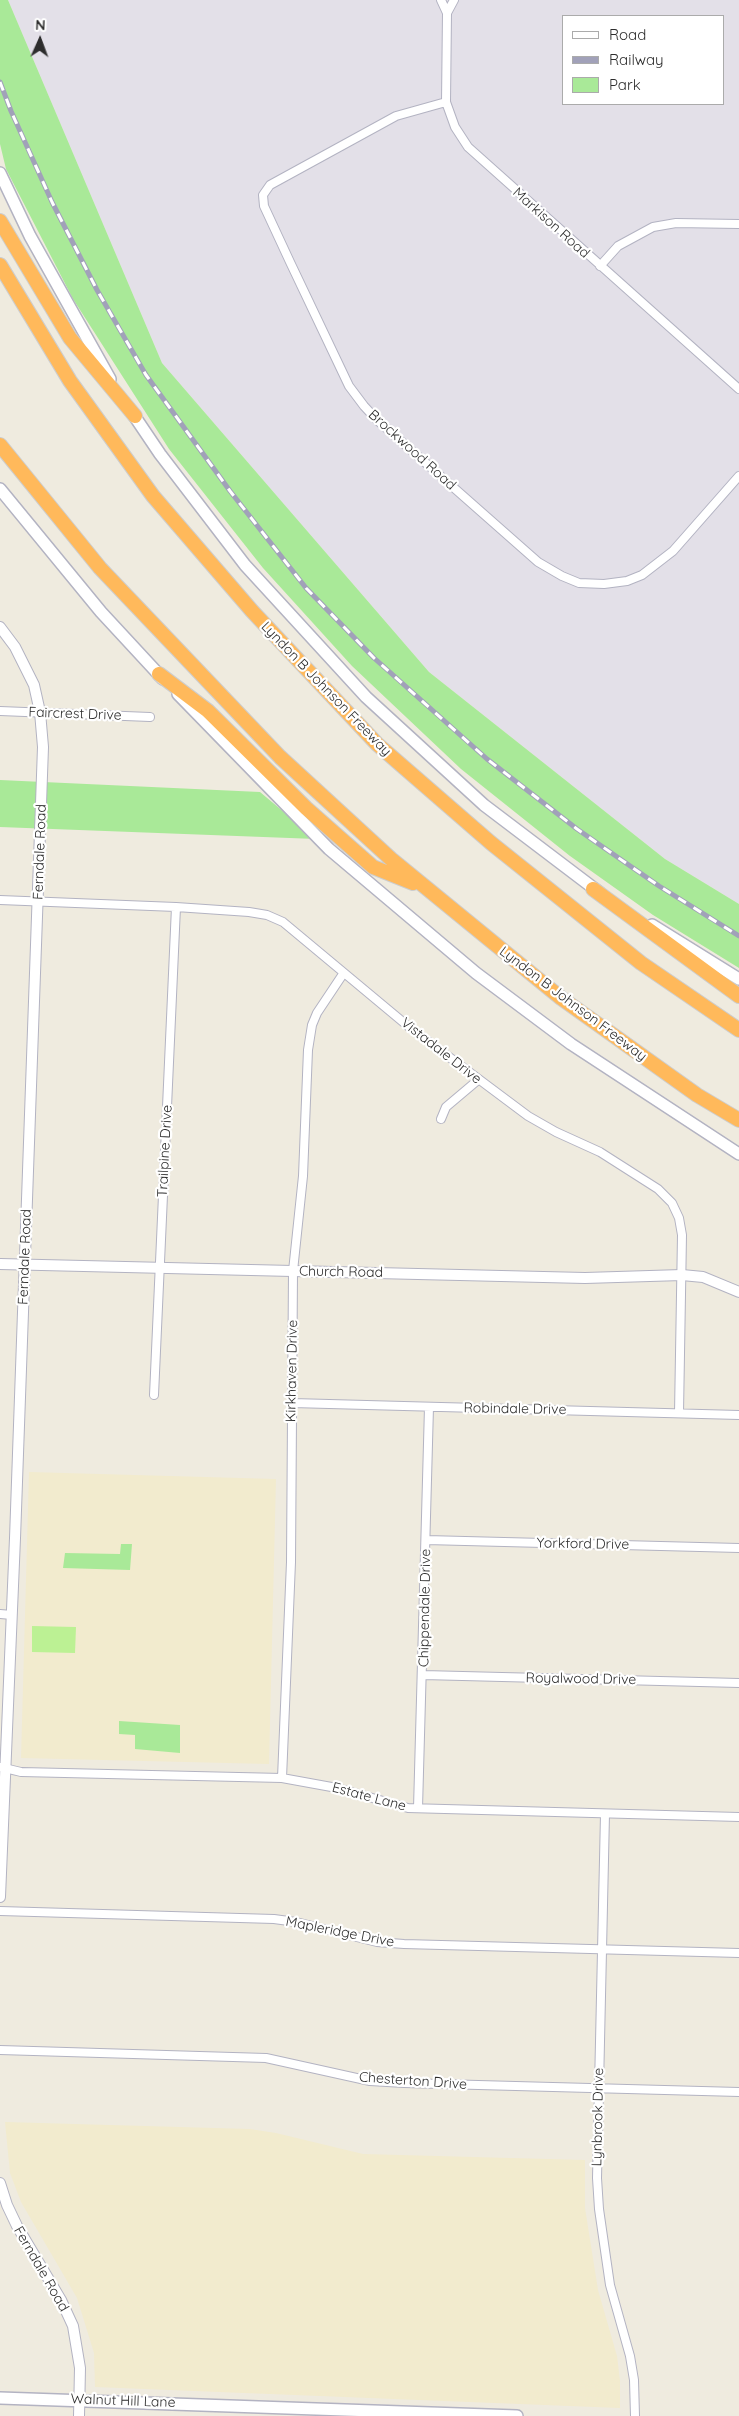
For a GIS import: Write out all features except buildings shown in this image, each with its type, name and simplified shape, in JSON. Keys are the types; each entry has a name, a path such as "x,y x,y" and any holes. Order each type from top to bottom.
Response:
{"highway":[{"path":"0,222 70,338 135,416"},
{"name":"Lyndon B Johnson Freeway","path":"0,265 70,381 153,496 252,611 377,744 491,843 642,964 739,1030"},
{"name":"Lyndon B Johnson Freeway","path":"0,445 100,568 280,757 422,886 561,998 698,1095 739,1120"},
{"path":"158,674 208,711 306,808 373,867 422,886"},
{"path":"593,888 739,996"}],"main road":[{"path":"0,173 73,315 108,375 160,454 245,565 366,696 484,805 593,888 739,979"},
{"path":"0,489 101,612 158,674 329,849 476,973 571,1044 739,1154"},
{"name":"Walnut Hill Lane","path":"0,2398 80,2399 218,2410 516,2416"}],"street":[{"name":"Markison Road","path":"441,0 447,13 446,102 455,127 468,147 739,389"},
{"name":"Markison Road","path":"447,13 454,0"},
{"name":"Brockwood Road","path":"446,102 396,116 270,185 263,195 264,206 349,386 364,406 376,420 538,562 562,576 579,583 604,584 627,581 642,575 674,551 739,476"},
{"path":"600,266 618,246 653,227 676,223 739,224"},
{"name":"Ferndale Road","path":"0,627 26,665 34,685 40,712 43,747 12,1615 2,1768 0,1897"},
{"name":"Faircrest Drive","path":"0,711 150,717"},
{"name":"Vistadale Drive","path":"0,900 249,912 266,915 283,922 343,974 478,1080 539,1123 600,1152 658,1189 672,1203 679,1218 682,1275 679,1413"},
{"name":"Trailpine Drive","path":"154,1396 176,907"},
{"name":"Kirkhaven Drive","path":"282,1778 291,1562 293,1271 303,1176 309,1038 317,1013 343,974"},
{"path":"441,1119 446,1107 478,1080"},
{"name":"Church Road","path":"0,1264 585,1278 682,1275 703,1277 739,1292"},
{"name":"Robindale Drive","path":"292,1404 739,1415"},
{"name":"Chippendale Drive","path":"418,1808 429,1407"},
{"name":"Yorkford Drive","path":"426,1540 739,1548"},
{"path":"0,1614 12,1615"},
{"name":"Royalwood Drive","path":"423,1675 739,1682"},
{"name":"Estate Lane","path":"2,1768 21,1772 282,1778 337,1788 397,1806 418,1808 739,1817"},
{"name":"Lynbrook Drive","path":"605,1814 599,2089 599,2210 610,2285 631,2364 635,2416"},
{"name":"Mapleridge Drive","path":"0,1912 274,1919 304,1923 378,1942 739,1954"},
{"name":"Chesterton Drive","path":"0,2050 266,2058 370,2081 739,2092"},
{"name":"Ferndale Road","path":"0,2183 7,2205 17,2226 61,2300 73,2326 80,2368 79,2416"}],"shaded area":[{"path":"8,0 739,0 739,904 665,859 429,672 162,363"},
{"path":"29,1472 276,1479 269,1764 21,1758"},
{"path":"5,2122 250,2129 276,2133 363,2154 585,2160 585,2208 598,2290 617,2356 620,2381 620,2408 95,2387 94,2353 77,2298 21,2202 10,2173"}],"green space":[{"path":"0,0 8,0 162,363 429,672 665,859 739,904 739,968 653,915 570,856 461,769 352,666 263,568 169,449 73,299 6,169 0,144"},
{"path":"0,780 260,792 316,839 0,827"},
{"path":"121,1544 132,1544 130,1570 63,1568 65,1553 120,1554"},
{"path":"32,1626 76,1627 75,1653 32,1652"},
{"path":"119,1721 180,1725 180,1753 135,1749 135,1735 119,1734"}],"railway":[{"path":"0,82 52,202 97,290 146,375 230,491 306,588 374,658 487,759 577,829 659,886 739,936"}]}
